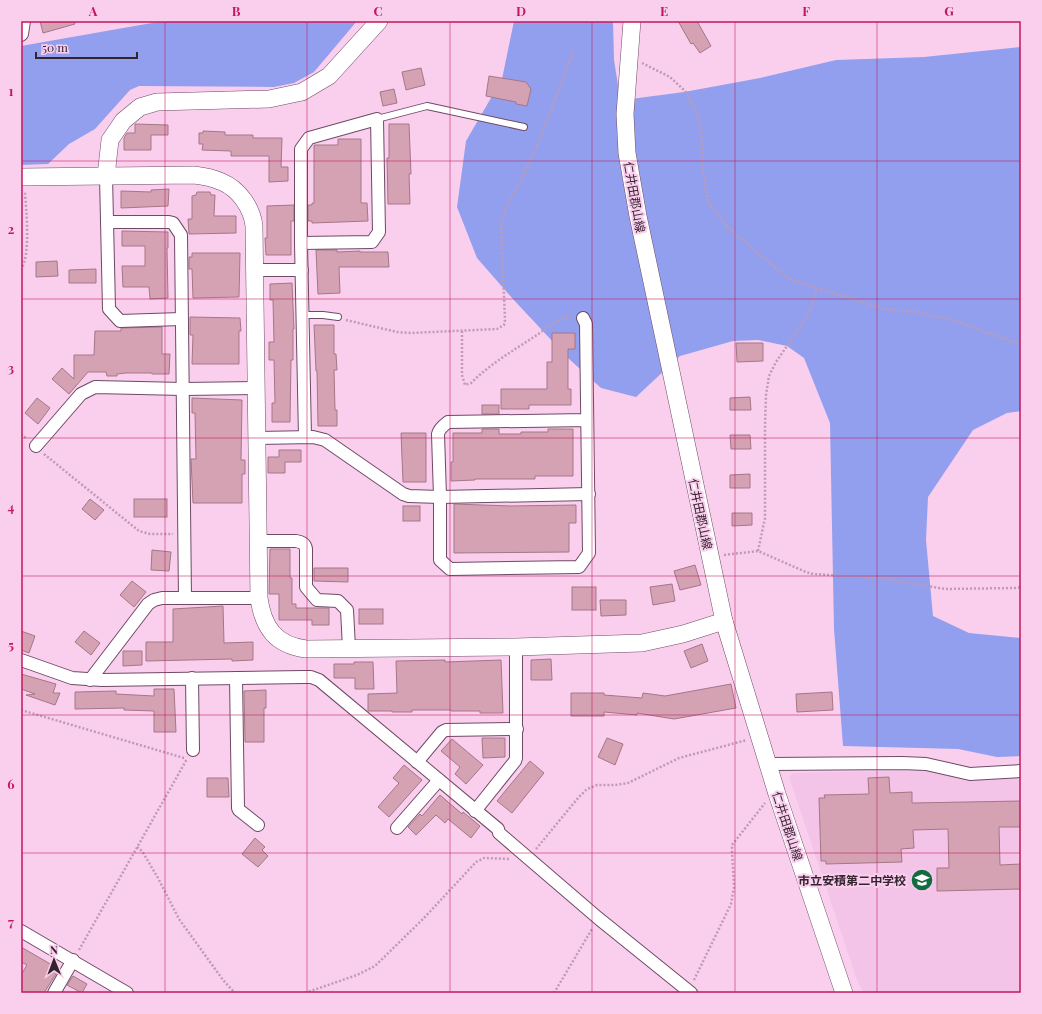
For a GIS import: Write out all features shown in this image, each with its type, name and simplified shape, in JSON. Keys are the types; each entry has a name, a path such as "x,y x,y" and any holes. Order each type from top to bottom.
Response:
{"street":[{"path":"21,35 24,21"},
{"path":"181,320 120,321 109,309 106,176 110,140 123,121 140,107 157,102 268,99 302,92 329,76 379,21"},
{"name":"仁井田郡山線","path":"632,21 625,114 629,165 660,324 724,621 777,794 844,993"},
{"path":"301,243 372,242 379,232 377,120 309,138 301,149 301,243 305,438"},
{"path":"23,177 194,175 207,177 227,184 245,201 254,226 256,270 258,541 260,598 262,615 265,622 275,635 287,644 306,649 516,647 642,642 683,634 724,621"},
{"path":"107,222 173,223 181,234 185,598"},
{"path":"256,270 302,270"},
{"path":"583,318 586,324 586,420 589,494 589,553 579,567 450,569 440,560 438,431 448,422 586,420"},
{"path":"36,446 81,394 95,387 183,389 257,388"},
{"path":"258,438 313,437 325,440 406,496 440,497 589,494"},
{"path":"258,541 296,541 303,544 306,549 307,589 317,600 338,601 347,610 349,648"},
{"path":"90,680 151,602 162,598 260,598"},
{"path":"475,811 515,761 517,729 516,647"},
{"path":"21,660 72,678 90,680 314,678 322,682 498,829 499,833 598,918 690,992"},
{"path":"190,755 192,678"},
{"path":"236,678 238,808 258,825"},
{"path":"417,762 442,732 446,730 517,729"},
{"path":"768,764 902,763 926,764 970,774 1021,771"},
{"path":"397,828 439,780"},
{"path":"21,931 73,960 127,993"},
{"path":"54,993 73,960"}],"lane":[{"path":"377,120 427,106 524,127"},
{"path":"303,315 338,317"}],"path":[{"path":"338,317 398,332 411,333 501,328 505,323 501,221 506,206 524,174 538,144 574,50"},
{"path":"629,57 670,77 685,91 698,114 702,141 702,164 708,202 732,231 789,279 884,309 918,312 956,321 1021,345"},
{"path":"21,270 26,254 23,177"},
{"path":"22,232 26,231"},
{"path":"758,551 765,518 765,426 766,395 769,376 776,362 809,314 817,288"},
{"path":"462,330 462,375 465,385 468,385 471,384 492,364 552,324 566,317 574,316 583,318"},
{"path":"21,434 139,531 150,534 184,534"},
{"path":"710,556 758,551 813,574 881,578 945,589 1021,587"},
{"path":"21,710 190,755 73,960"},
{"path":"305,993 361,973 375,966 424,918 476,862 484,858 528,858 587,789 597,785 628,783 679,758 760,737"},
{"path":"690,992 731,904 734,887 732,845 766,802 777,794"},
{"path":"137,847 142,851 158,878 179,918 223,980 235,993"},
{"path":"554,993 598,918"}],"shaded area":[{"path":"163,21 357,21 314,72 294,83 274,87 139,86 130,90 95,129 69,144 48,164 21,165 21,46"},
{"path":"514,21 613,21 614,60 618,85 631,99 684,92 760,78 836,60 924,57 1021,47 1021,411 1007,413 973,430 928,497 926,540 933,616 969,633 1021,638 1021,756 997,757 958,749 843,746 834,629 830,423 804,358 787,346 758,340 733,341 680,356 636,397 601,388 568,358 477,258 457,207 466,141 502,79"},
{"name":"市立安積第二中学校","path":"922,770 969,781 1021,777 1021,993 863,993 857,980 789,777 793,773"}],"building":[{"path":"40,21 74,21 75,24 43,33"},
{"path":"678,21 697,21 711,46 700,53 693,43 691,44"},
{"path":"421,68 425,85 406,90 402,72"},
{"path":"489,76 526,82 531,89 527,106 516,104 516,102 486,96"},
{"path":"394,89 397,103 383,106 380,92"},
{"path":"135,124 168,125 168,135 151,135 151,150 124,150 124,138 127,133 135,133"},
{"path":"389,124 409,124 411,174 409,174 410,204 388,204 387,158 389,158"},
{"path":"203,131 225,132 225,135 253,135 253,138 282,138 281,167 288,167 288,181 269,182 269,156 231,156 231,151 202,150 203,144 199,144 199,133 203,133"},
{"path":"338,139 361,139 361,203 367,203 368,221 312,223 312,221 308,221 308,205 312,205 312,203 314,203 314,145 338,145"},
{"path":"169,189 168,206 121,208 121,191 151,192 151,190"},
{"path":"197,192 210,192 211,195 215,195 214,216 236,216 236,233 189,234 188,219 192,219 192,196 196,195"},
{"path":"294,205 294,221 291,221 291,255 266,255 265,238 267,238 267,206"},
{"path":"122,231 168,232 168,298 150,299 149,287 123,287 122,266 145,266 145,246 122,246"},
{"path":"316,250 337,250 337,252 388,252 389,267 339,267 340,293 318,294"},
{"path":"192,253 240,253 239,297 193,298 192,269 189,269 189,257 192,257"},
{"path":"57,261 58,276 36,277 36,262"},
{"path":"96,269 96,283 69,283 69,270"},
{"path":"292,283 294,329 293,360 291,360 290,422 272,422 272,403 275,403 274,360 269,360 269,342 274,342 273,300 270,300 270,284"},
{"path":"190,317 240,318 241,331 239,331 239,364 192,364 193,335 190,335"},
{"path":"314,325 334,325 334,354 336,354 337,370 334,370 337,426 318,426"},
{"path":"162,327 162,354 170,354 169,374 126,373 117,374 117,376 107,376 106,372 88,372 69,394 52,379 62,368 74,379 74,355 94,355 95,331 121,331 121,328"},
{"path":"552,333 575,333 575,349 568,349 568,389 571,389 571,405 529,405 529,409 501,409 501,389 547,389 547,362 552,362"},
{"path":"736,343 763,343 763,361 737,362"},
{"path":"750,397 751,410 730,410 730,398"},
{"path":"37,398 50,408 38,424 25,413"},
{"path":"192,398 242,400 241,460 245,460 245,474 242,474 242,503 193,503 191,459 196,459 195,413 192,413"},
{"path":"482,405 499,405 499,414 482,414"},
{"path":"482,429 499,429 499,434 521,434 521,432 548,432 548,429 573,429 573,476 535,476 535,479 475,479 451,481 451,462 453,462 453,433 482,433"},
{"path":"401,433 426,433 426,482 403,482"},
{"path":"730,435 750,435 751,449 731,449"},
{"path":"279,450 301,450 301,462 285,462 285,473 268,473 268,457 279,457"},
{"path":"750,474 750,488 730,488 730,475"},
{"path":"90,499 104,510 95,520 82,509"},
{"path":"134,499 167,499 167,517 134,517"},
{"path":"454,504 511,506 576,505 576,523 569,523 569,552 454,553"},
{"path":"403,506 420,506 420,521 403,521"},
{"path":"732,513 752,513 752,525 732,526"},
{"path":"270,549 290,549 292,604 296,604 296,608 329,608 329,625 312,625 312,620 279,620 279,594 269,594"},
{"path":"152,550 171,552 169,571 151,570"},
{"path":"695,565 701,585 680,590 674,571"},
{"path":"314,568 348,568 348,582 314,581"},
{"path":"132,581 146,592 134,607 120,595"},
{"path":"672,584 675,601 653,605 650,587"},
{"path":"572,587 596,587 596,610 572,610"},
{"path":"600,600 626,600 626,615 601,616"},
{"path":"223,606 224,643 253,642 253,660 146,661 146,642 173,642 173,609"},
{"path":"359,609 383,609 383,624 359,624"},
{"path":"21,631 35,636 29,653 21,650"},
{"path":"84,631 100,643 91,655 75,642"},
{"path":"702,644 708,661 691,668 684,651"},
{"path":"123,651 142,651 142,665 123,666"},
{"path":"551,659 552,680 531,680 531,660"},
{"path":"445,660 445,662 501,660 503,713 480,713 480,711 451,710 412,710 412,712 368,711 368,694 397,693 396,661"},
{"path":"354,662 373,662 374,689 355,689 355,678 334,678 334,664 354,664"},
{"path":"21,674 56,684 53,693 60,693 55,705 26,695 35,694 21,689"},
{"path":"731,684 736,708 674,719 637,713 637,715 604,712 604,716 571,716 571,693 604,693 604,695 642,698 643,693 665,696"},
{"path":"154,689 174,689 176,732 154,732 154,711 124,710 124,708 75,709 75,692 116,691 116,694 154,696"},
{"path":"266,690 266,708 264,708 264,742 245,742 244,691"},
{"path":"832,692 833,710 797,712 796,694"},
{"path":"482,738 505,738 505,757 483,758"},
{"path":"607,738 623,744 615,765 598,757"},
{"path":"452,739 483,765 466,784 455,774 460,767 441,751"},
{"path":"530,761 544,773 512,813 497,801"},
{"path":"404,765 422,780 389,817 378,807 399,783 393,778"},
{"path":"889,777 890,793 912,792 912,803 1021,801 1021,827 999,827 1000,865 1021,864 1021,889 937,891 937,868 949,868 948,829 913,830 914,848 901,849 902,862 826,864 826,861 821,861 819,798 825,798 824,795 869,794 868,778"},
{"path":"207,778 228,778 229,797 207,797"},
{"path":"440,795 462,814 463,812 480,826 471,838 448,819 445,823 436,815 416,835 408,827 420,814 422,816"},
{"path":"255,838 265,847 262,850 268,856 258,867 242,854"},
{"path":"21,947 59,969 44,993 21,993 21,975 27,965 21,962"},
{"path":"73,976 87,984 82,993 67,985"}],"place":[{"name":"市立安積第二中学校","path":"922,880"}]}
